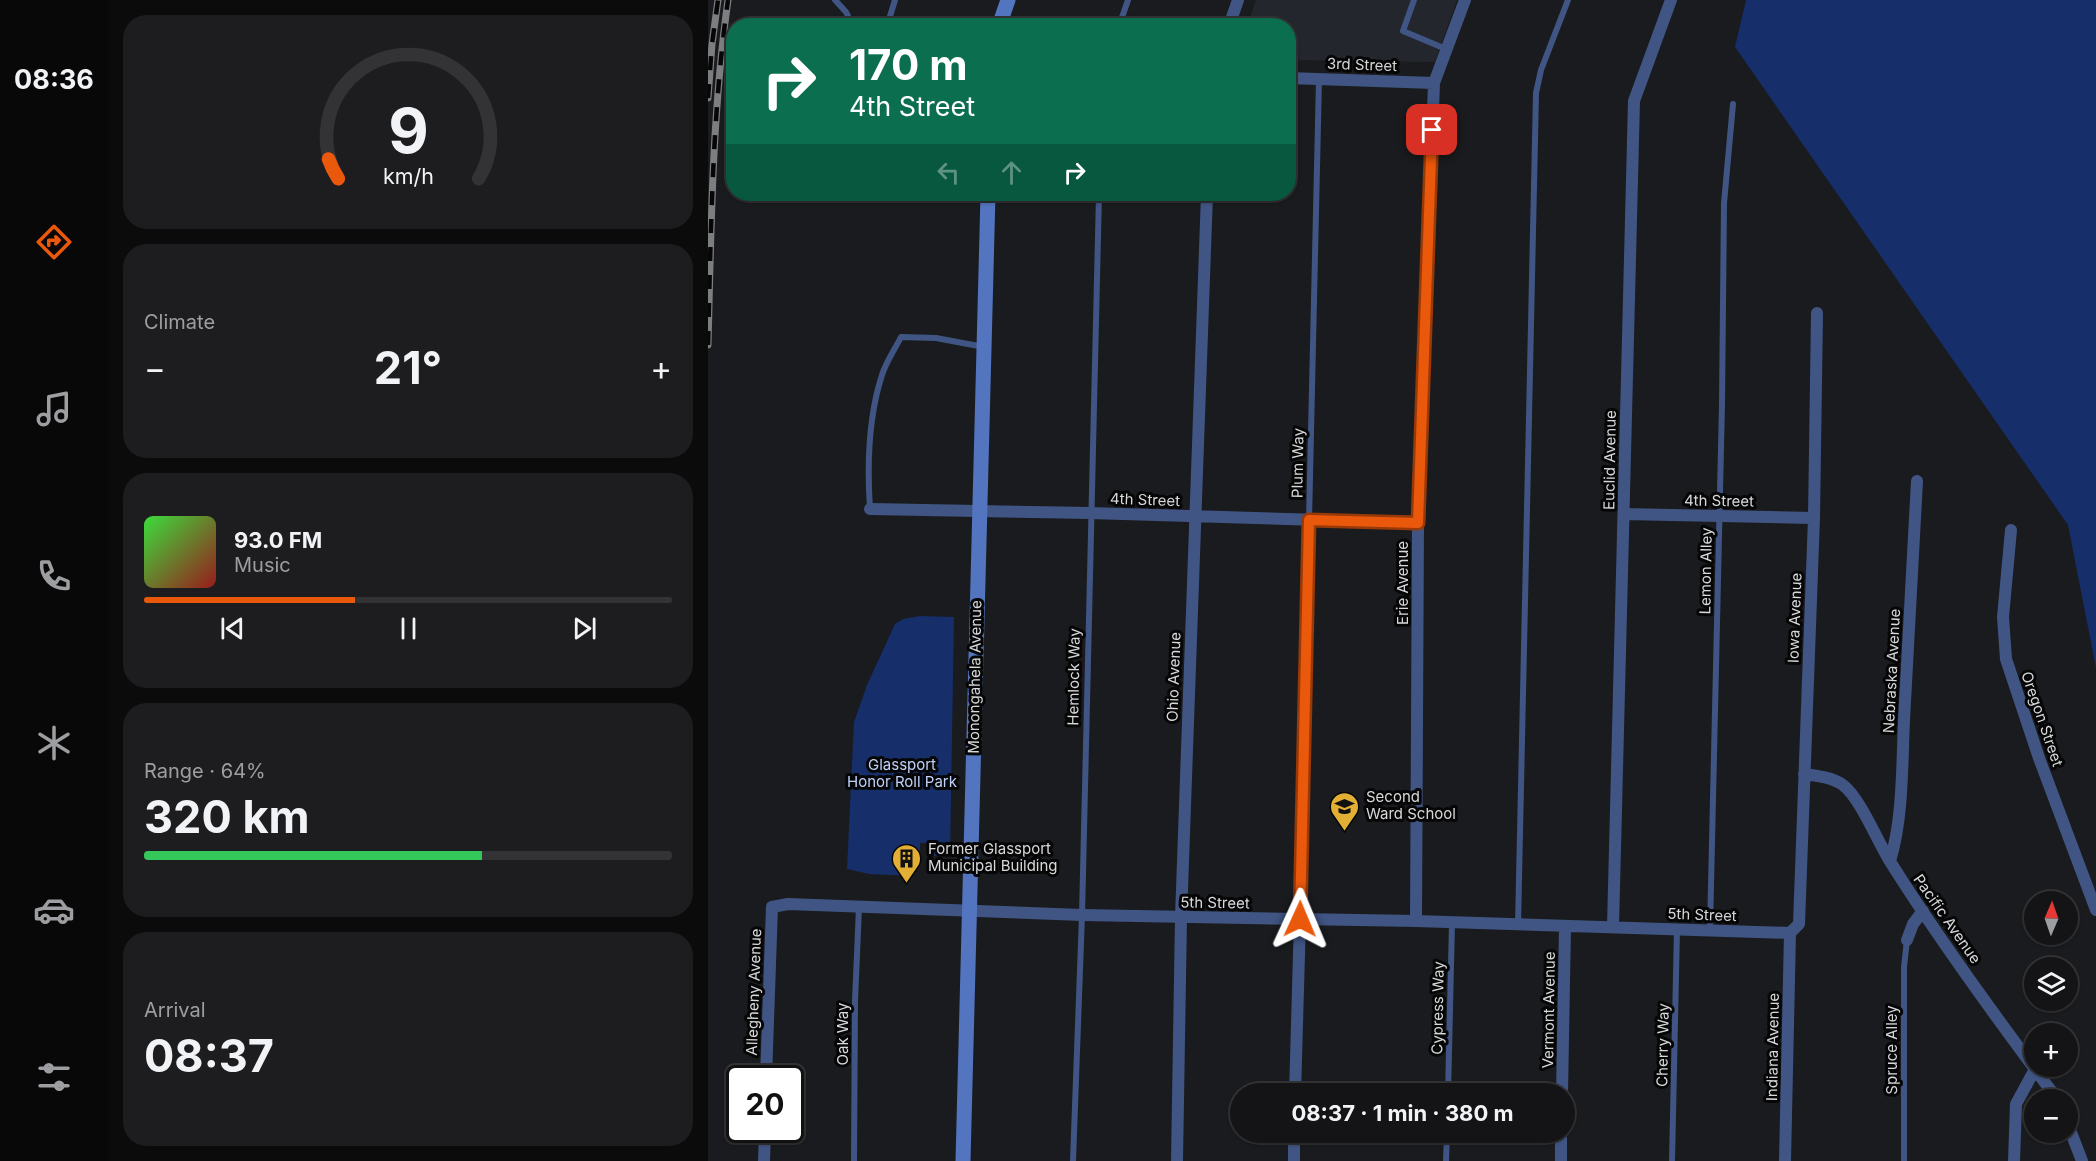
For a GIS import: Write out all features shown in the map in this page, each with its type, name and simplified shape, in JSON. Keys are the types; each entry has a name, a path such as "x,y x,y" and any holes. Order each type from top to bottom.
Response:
{"main road":[{"path":"1002,18 1008,0"},
{"name":"Monongahela Avenue","path":"963,1161 988,201"}],"street":[{"path":"1232,18 1238,0"},
{"name":"Erie Avenue","path":"1416,921 1418,523 1434,83 1465,0"},
{"name":"Euclid Avenue","path":"1613,927 1634,101 1671,0"},
{"name":"3rd Street","path":"1296,78 1434,83"},
{"name":"Ohio Avenue","path":"1177,1161 1181,917 1207,201"},
{"name":"Iowa Avenue","path":"1795,929 1804,774 1814,518 1817,313"},
{"name":"Nebraska Avenue","path":"1890,861 1894,847 1902,763 1917,482"},
{"name":"4th Street","path":"870,509 1418,523"},
{"name":"4th Street","path":"1624,514 1814,518"},
{"name":"Oregon Street","path":"2011,530 2003,617 2007,658 2028,726 2096,910"},
{"name":"Pacific Avenue","path":"1804,774 1827,777 1844,786 1861,808 1890,861 1923,911 2024,1053"},
{"name":"5th Street","path":"772,907 788,904 1082,915 1416,921 1518,926 1710,930 1795,929"},
{"name":"Allegheny Avenue","path":"766,1065 772,907"},
{"path":"1907,940 1913,924 1923,911"},
{"path":"1295,1083 1300,919"},
{"name":"Vermont Avenue","path":"1562,1083 1565,927"},
{"name":"Indiana Avenue","path":"1785,1161 1795,929"},
{"path":"2014,1161 2016,1104 2031,1077"},
{"path":"764,1161 765,1143"},
{"path":"1294,1143 1294,1161"},
{"path":"1561,1143 1561,1161"},
{"path":"2075,1143 2082,1161"}],"lane":[{"path":"835,0 849,18"},
{"path":"889,18 895,0"},
{"path":"1122,18 1128,0"},
{"path":"1414,0 1403,31 1446,50"},
{"path":"1518,926 1536,93 1541,70 1568,0"},
{"name":"Plum Way","path":"1300,919 1319,79"},
{"name":"Lemon Alley","path":"1710,930 1724,203 1733,104"},
{"name":"Hemlock Way","path":"1072,1161 1082,915 1099,201"},
{"path":"870,509 868,475 872,418 882,373 901,337 936,338 984,348"},
{"name":"Oak Way","path":"854,1161 855,1001 859,906"},
{"name":"Cypress Way","path":"1448,1083 1452,923"},
{"name":"Cherry Way","path":"1672,1161 1677,929"},
{"name":"Spruce Alley","path":"1904,1161 1904,967 1907,940"},
{"path":"1446,1161 1447,1143"}],"shaded area":[{"path":"1256,0 1457,0 1435,62 1296,60 1296,18 1250,18"}],"green space":[{"path":"1746,0 2096,0 2096,668 2068,525 1735,47"},
{"name":"Glassport Honor Roll Park","path":"920,616 954,617 950,856 934,856 934,851 927,843 920,843 920,856 914,856 913,876 869,874 847,869 854,722 867,685 895,624 903,619"}],"railway":[{"path":"708,98 718,0"},
{"path":"708,345 715,129 728,0"}],"place":[{"name":"Second Ward School","path":"1345,832"},
{"name":"Former Glassport Municipal Building","path":"907,884"}],"route":[{"path":"1300,919 1309,520 1418,523 1432,130"}]}
